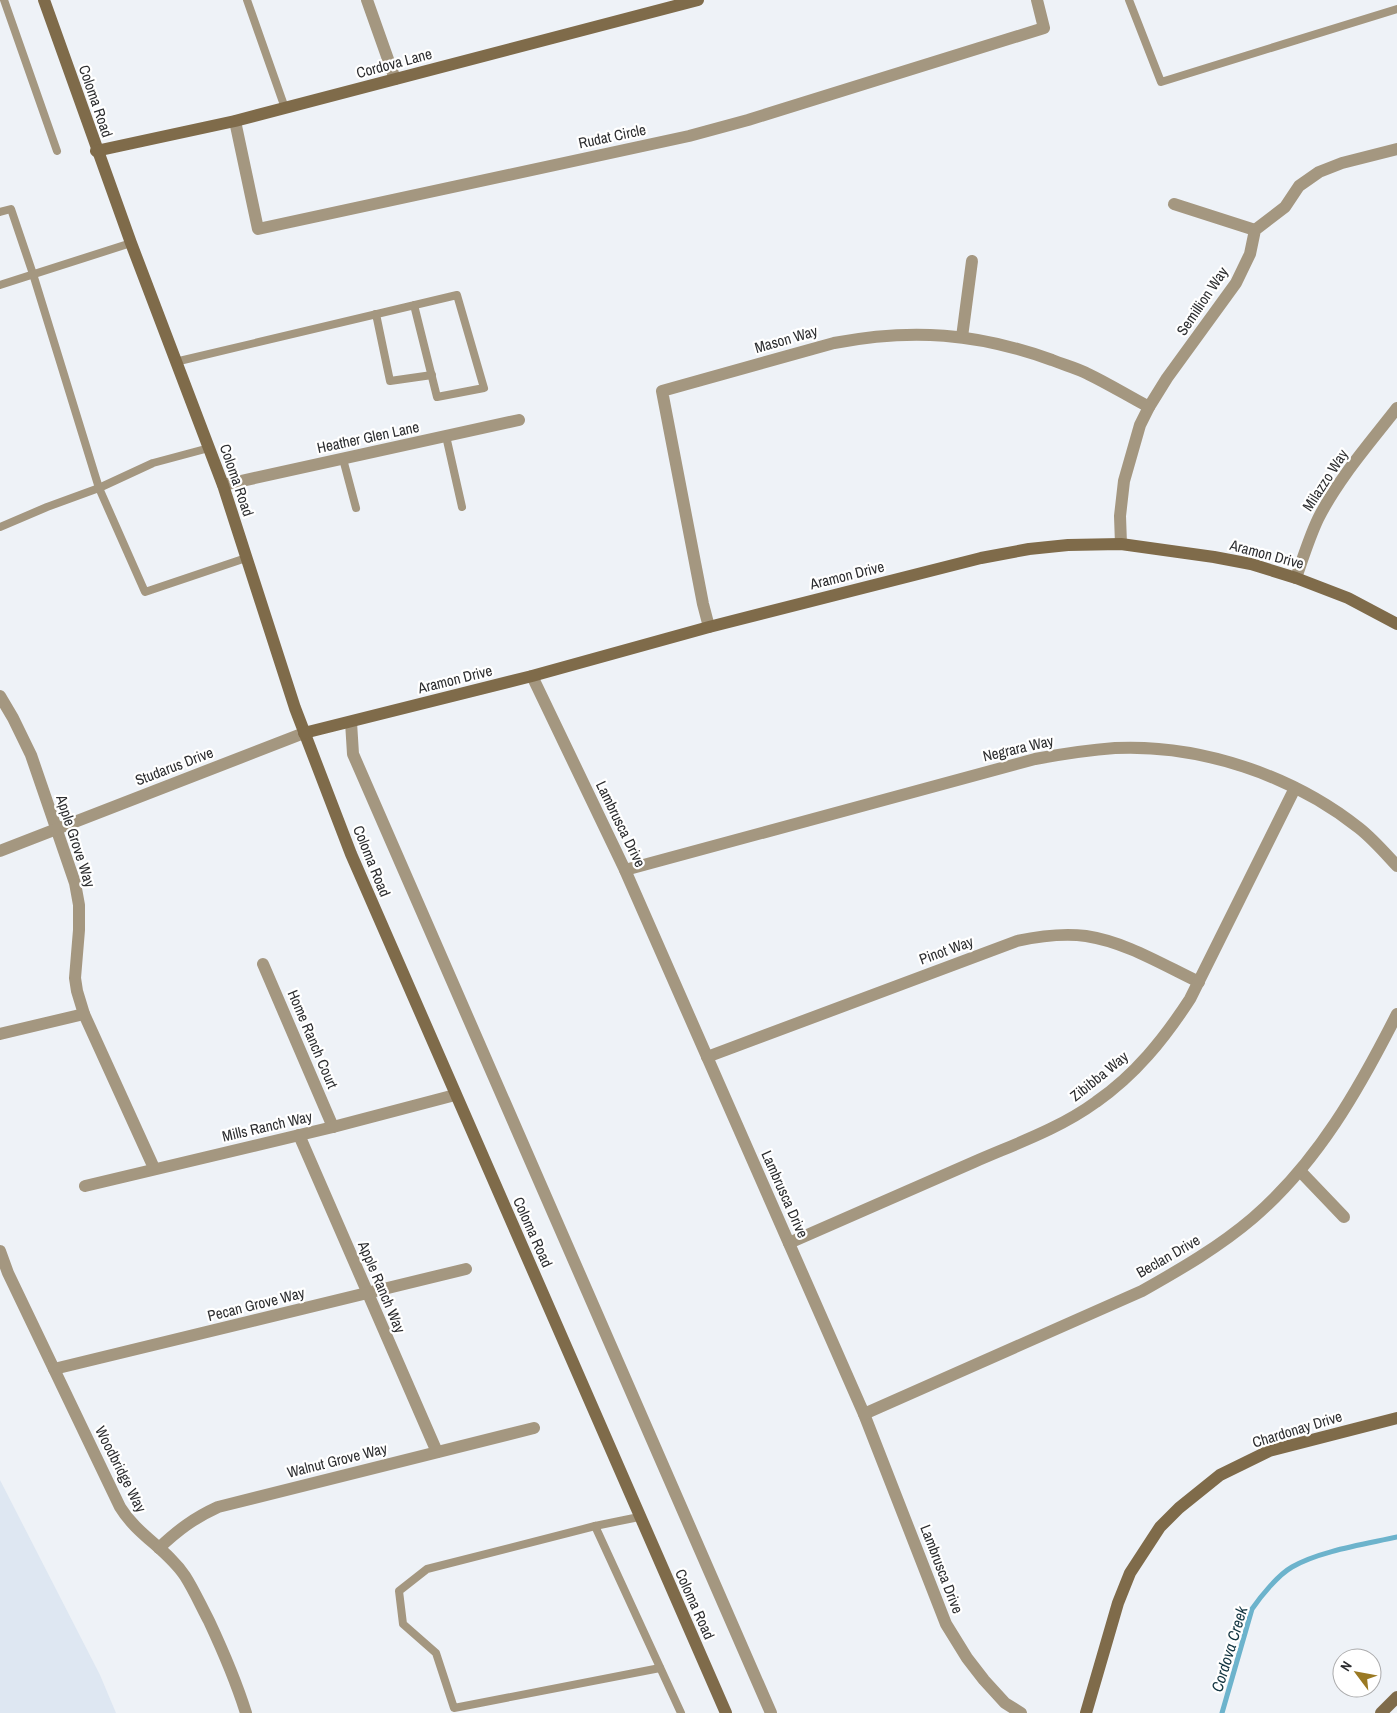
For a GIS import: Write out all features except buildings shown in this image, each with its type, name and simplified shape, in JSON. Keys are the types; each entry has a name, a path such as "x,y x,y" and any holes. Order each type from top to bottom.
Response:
{"street":[{"name":"Coloma Road","path":"44,0 96,151 223,485 304,733 351,854 726,1713"},
{"path":"367,0 395,79"},
{"name":"Cordova Lane","path":"96,151 235,121 698,0"},
{"name":"Rudat Circle","path":"235,121 258,229 690,136 748,120 1044,28 1037,0"},
{"path":"1174,204 1255,230 1285,207 1299,186 1319,172 1342,163 1397,150"},
{"name":"Semillion Way","path":"1121,544 1120,516 1124,481 1132,452 1149,407 1167,378 1236,283 1250,254 1255,230"},
{"path":"962,337 972,261"},
{"name":"Mason Way","path":"709,627 662,391 834,343 899,334 938,334 1001,344 1025,350 1087,373 1149,407"},
{"name":"Milazzo Way","path":"1296,578 1307,545 1318,520 1332,496 1367,446 1397,408"},
{"name":"Heather Glen Lane","path":"223,485 519,420"},
{"name":"Aramon Drive","path":"304,733 532,676 709,627 981,558 1020,550 1068,545 1121,544 1250,564 1296,578 1348,598 1397,624"},
{"name":"Lambrusca Drive","path":"532,676 625,870 864,1414 946,1624 967,1658 984,1680 1005,1703 1021,1713"},
{"name":"Apple Grove Way","path":"0,696 14,718 31,755 75,883 79,905 75,978 84,1014 154,1168"},
{"name":"Coloma Road","path":"351,722 353,754 771,1713"},
{"name":"Studarus Drive","path":"0,851 304,733"},
{"name":"Negrara Way","path":"625,870 1026,761 1076,752 1116,748 1157,750 1197,755 1235,764 1270,776 1328,806 1360,829 1397,866"},
{"name":"Zibibba Way","path":"789,1243 1055,1127 1084,1111 1123,1082 1171,1028 1199,982 1296,788"},
{"name":"Pinot Way","path":"708,1057 1017,941 1040,936 1086,936 1120,945 1199,982"},
{"name":"Home Ranch Court","path":"263,964 333,1127"},
{"path":"0,1034 84,1014"},
{"name":"Beclan Drive","path":"864,1414 1142,1291 1214,1248 1252,1219 1300,1171 1327,1136 1353,1095 1397,1014"},
{"name":"Mills Ranch Way","path":"85,1186 154,1168 333,1127 455,1095"},
{"name":"Apple Ranch Way","path":"299,1135 436,1452"},
{"path":"1300,1171 1344,1217"},
{"name":"Woodbridge Way","path":"0,1251 4,1274 54,1369 126,1517 141,1534 160,1548 185,1576 222,1648 246,1713"},
{"name":"Pecan Grove Way","path":"54,1369 466,1269"},
{"name":"Chardonay Drive","path":"1086,1713 1118,1603 1130,1573 1160,1527 1179,1508 1220,1475 1269,1451 1397,1418"},
{"name":"Walnut Grove Way","path":"160,1548 178,1530 197,1517 218,1507 534,1428"},
{"path":"1381,1713 1397,1697"}],"lane":[{"path":"4,0 57,151"},
{"path":"247,0 285,108"},
{"path":"1128,0 1161,82 1397,9"},
{"path":"0,212 10,209 33,274 99,488 145,592 246,558"},
{"path":"0,285 130,243"},
{"path":"176,362 376,314 414,305 457,295 484,388 437,397 414,305"},
{"path":"376,314 390,381 432,375"},
{"path":"446,436 462,507"},
{"path":"0,527 99,488 153,463 209,448"},
{"path":"343,458 356,508"},
{"path":"639,1517 595,1526 427,1569 398,1591 403,1624 436,1653 454,1708 660,1668"},
{"path":"595,1526 681,1713"}],"shaded area":[{"path":"0,1480 100,1675 116,1713 0,1713"}],"waterway":[{"name":"Cordova Creek","path":"1222,1713 1252,1609 1276,1580 1303,1561 1343,1549 1397,1537"}]}
